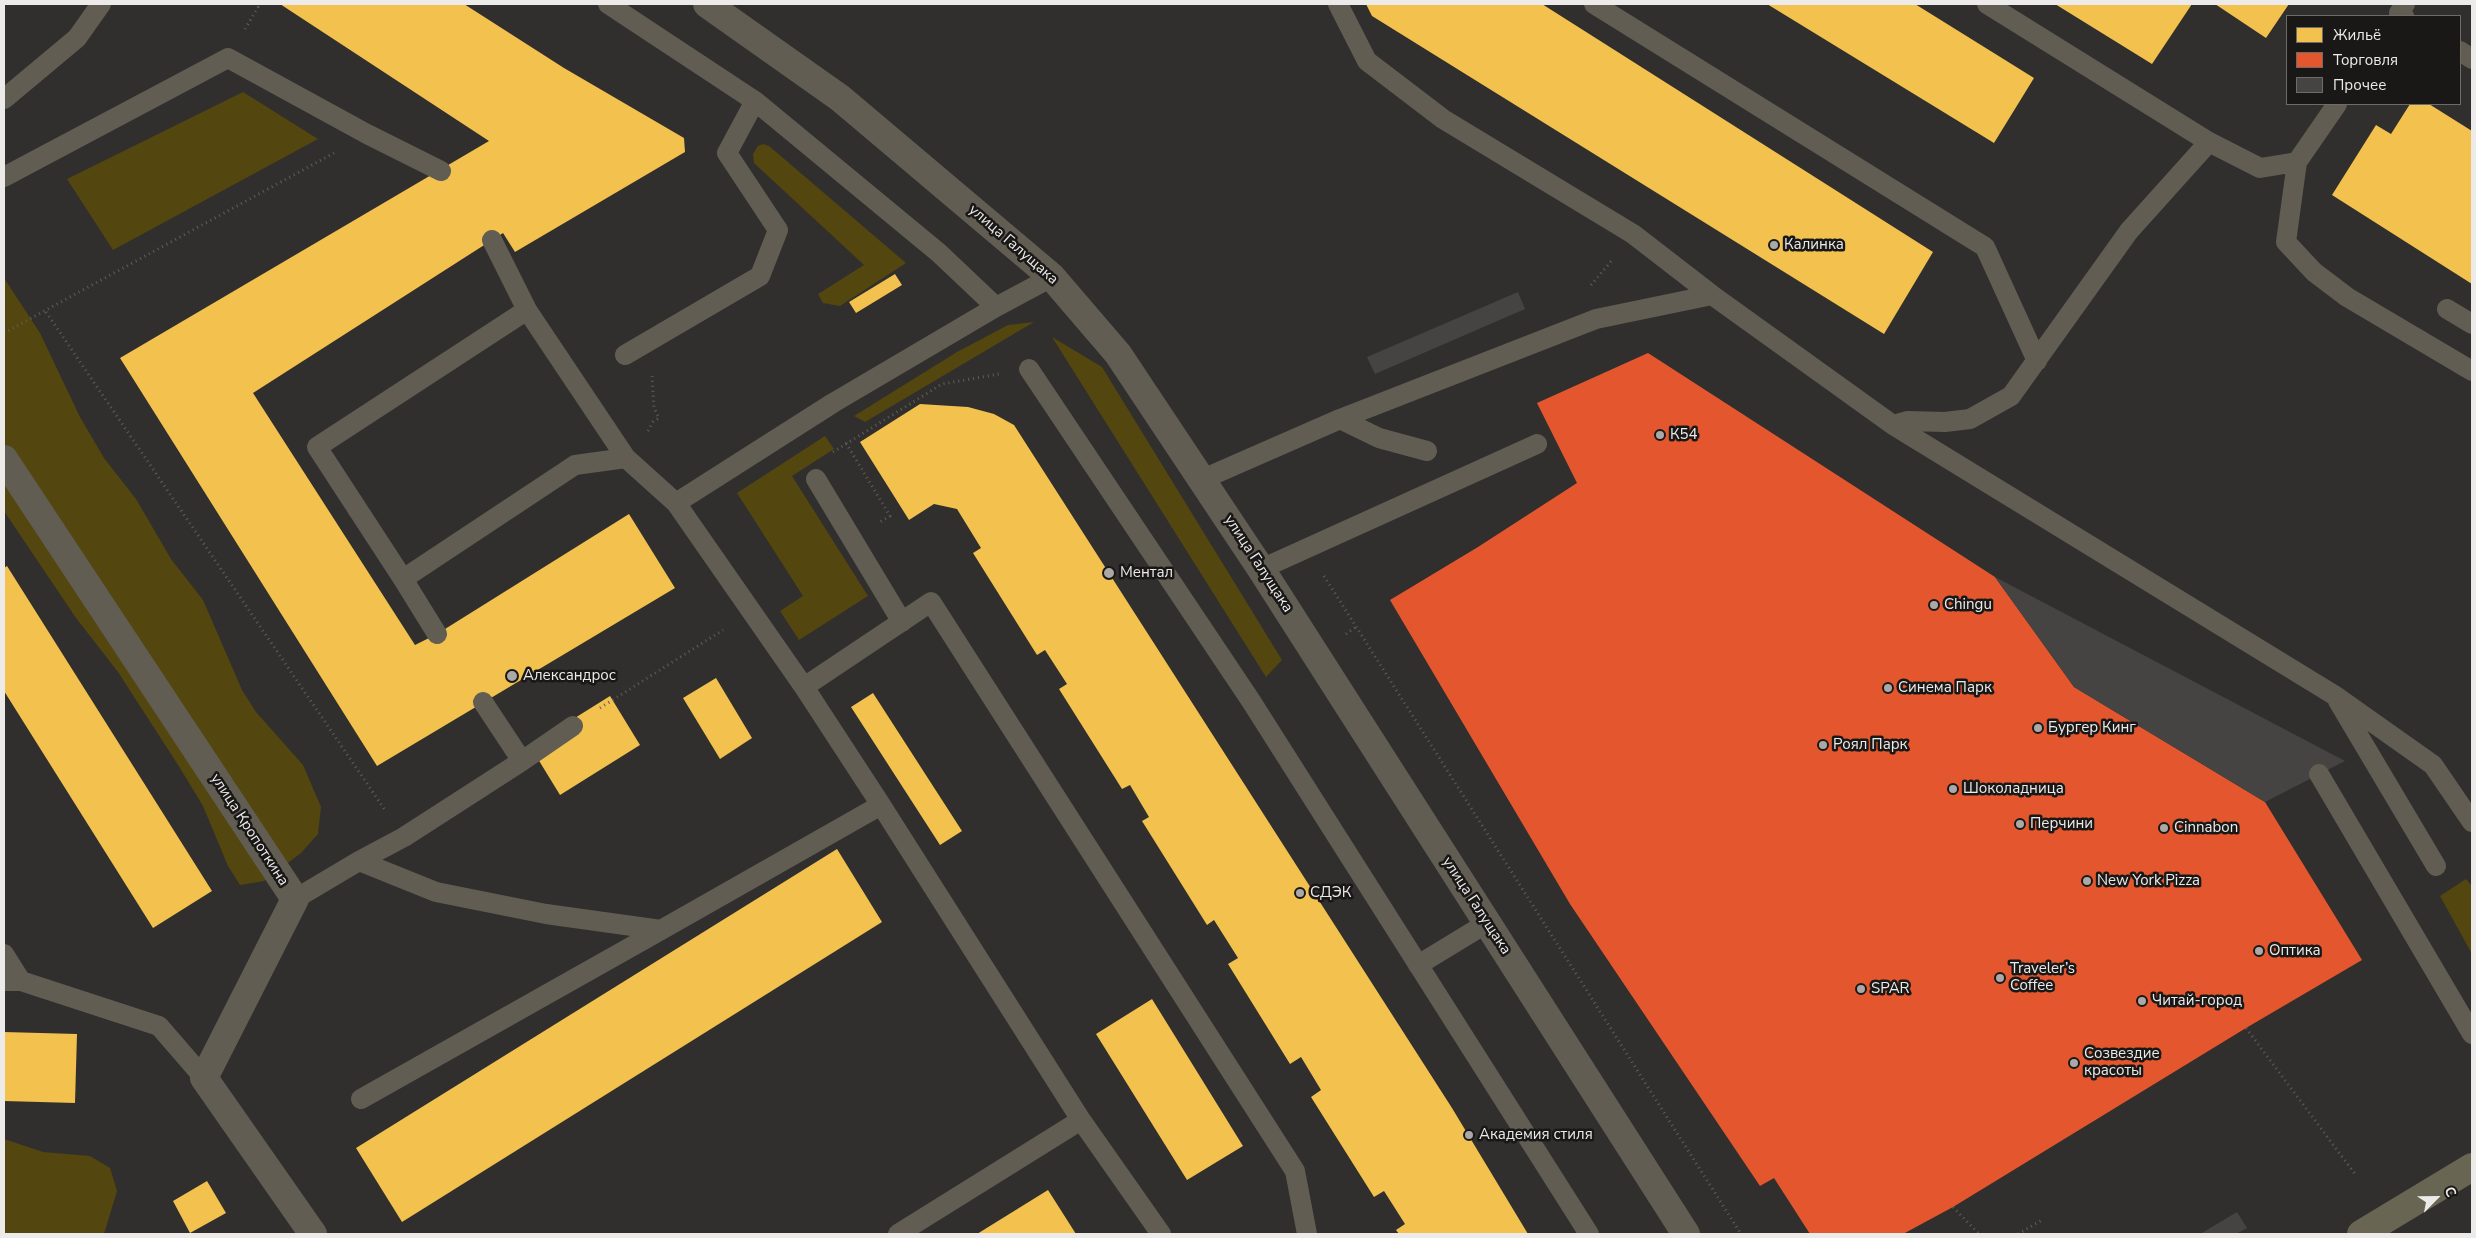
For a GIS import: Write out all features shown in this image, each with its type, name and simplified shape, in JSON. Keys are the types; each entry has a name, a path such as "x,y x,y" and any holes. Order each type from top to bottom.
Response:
{"main road":[{"path":"2361,1234 2472,1167"}],"street":[{"name":"улица Галущака","path":"707,4 840,98 1052,277 1118,354 1261,568 1686,1234"},
{"name":"улица Кропоткина","path":"4,459 294,899 204,1078"},
{"path":"204,1078 313,1234"}],"lane":[{"path":"4,99 77,38 101,4"},
{"path":"608,4 755,101 939,253 996,308"},
{"path":"1338,4 1367,60 1443,119 1633,234 1712,295 1892,425 2334,695 2433,765 2472,822"},
{"path":"1594,4 1985,247 2037,361"},
{"path":"1987,4 2208,142 2260,168 2296,162"},
{"path":"2461,52 2472,59"},
{"path":"4,177 228,58 367,134 441,171"},
{"path":"625,355 760,276 778,230 728,153 755,101"},
{"path":"2336,105 2296,162 2286,242 2314,272 2347,297 2472,371"},
{"path":"1892,425 1908,421 1945,422 1970,418 2011,396 2129,232 2208,142"},
{"path":"492,240 527,310 626,458 676,503 804,687 881,805 1080,1120 1161,1234"},
{"path":"676,503 833,403 1052,277"},
{"path":"1203,479 1340,419 1596,319 1712,295"},
{"path":"2448,309 2472,324"},
{"path":"437,634 317,447 527,310"},
{"path":"1029,369 1251,701 1589,1234"},
{"path":"1340,419 1379,438 1427,450"},
{"path":"1261,568 1537,444"},
{"path":"403,579 575,465 626,458"},
{"path":"816,479 902,622"},
{"path":"804,687 931,602 1295,1171 1307,1234"},
{"path":"2334,695 2436,866"},
{"path":"483,702 522,761"},
{"path":"294,899 404,837 573,726"},
{"path":"2319,774 2472,1034"},
{"path":"361,1099 881,805"},
{"path":"359,861 436,892 546,914 662,930"},
{"path":"1418,966 1487,923"},
{"path":"4,954 12,981 159,1026 204,1078"},
{"path":"898,1234 1080,1120"}],"path":[{"path":"4,333 46,312 367,134"},
{"path":"46,312 404,837"},
{"path":"816,479 835,449 942,384 1029,369"},
{"path":"652,425 659,418 654,408"},
{"path":"846,443 890,516 853,539"},
{"path":"1306,548 1741,1234"},
{"path":"573,726 751,612"},
{"path":"2246,1028 2355,1174"},
{"path":"1953,1207 1979,1234"},
{"path":"2018,1234 2042,1220"}],"shaded area":[{"path":"243,92 318,139 113,250 67,179"},
{"path":"763,144 769,146 906,263 840,306 823,303 818,294 864,265 754,163 753,154 758,146"},
{"path":"4,278 40,333 80,417 104,458 136,499 171,559 203,600 242,690 256,712 303,765 321,807 318,834 301,853 264,881 240,885 228,866 203,806 180,768 118,672 76,618 4,511"},
{"path":"1034,322 865,422 854,416 957,352 1008,325"},
{"path":"1052,337 1102,367 1282,660 1266,677"},
{"path":"825,436 834,449 792,476 868,596 799,640 780,611 803,596 737,493"},
{"path":"2466,879 2472,886 2472,954 2440,896"},
{"path":"4,1139 43,1152 90,1156 110,1168 117,1191 104,1234 4,1234"}],"building: Жильё":[{"path":"280,4 464,4 564,68 684,138 685,152 515,252 503,233 253,393 415,645 437,634 629,514 675,588 377,766 120,358 489,141"},
{"path":"1366,4 1542,4 1933,252 1884,334 1372,16"},
{"path":"1767,4 1915,4 2034,78 1994,143"},
{"path":"2055,4 2192,4 2152,64"},
{"path":"2215,4 2289,4 2266,38"},
{"path":"2409,105 2431,105 2472,131 2472,284 2332,195 2376,125 2391,134"},
{"path":"895,274 902,285 856,313 849,302"},
{"path":"920,404 968,407 994,414 1014,425 1452,1108 1528,1234 1399,1234 1396,1230 1405,1224 1384,1191 1374,1197 1311,1097 1321,1090 1301,1057 1290,1064 1228,964 1238,958 1214,920 1207,925 1142,821 1149,817 1130,785 1122,789 1059,689 1067,684 1045,650 1037,655 973,553 981,548 957,509 934,504 909,520 860,442"},
{"path":"7,566 212,891 153,928 4,691 4,568"},
{"path":"716,678 752,738 720,759 683,698"},
{"path":"873,693 962,831 940,845 851,707"},
{"path":"610,696 640,745 560,795 530,746"},
{"path":"837,849 882,922 402,1222 356,1148"},
{"path":"1152,999 1243,1146 1187,1180 1096,1034"},
{"path":"4,1032 77,1034 75,1103 4,1101"},
{"path":"207,1181 226,1213 190,1233 173,1201"},
{"path":"1048,1190 1076,1234 977,1234"}],"building: Торговля":[{"name":"Роял Парк","path":"1648,353 1995,577 2074,687 2265,802 2362,960 2246,1028 1953,1207 1903,1234 1810,1234 1774,1178 1760,1186 1570,904 1390,600 1478,547 1577,483 1537,403"}],"building: Прочее":[{"path":"1518,292 1525,309 1375,374 1367,357"},
{"path":"1995,577 2345,761 2265,802 2074,687"},
{"path":"2237,1212 2247,1228 2236,1234 2200,1234"}],"place":[{"name":"Калинка","path":"1774,245"},
{"name":"К54","path":"1660,435"},
{"name":"Ментал","path":"1109,573"},
{"name":"Chingu","path":"1934,605"},
{"name":"Александрос","path":"512,676"},
{"name":"Синема Парк","path":"1888,688"},
{"name":"Бургер Кинг","path":"2038,728"},
{"name":"Роял Парк","path":"1823,745"},
{"name":"Шоколадница","path":"1953,789"},
{"name":"Перчини","path":"2020,824"},
{"name":"Cinnabon","path":"2164,828"},
{"name":"New York Pizza","path":"2087,881"},
{"name":"СДЭК","path":"1300,893"},
{"name":"Оптика","path":"2259,951"},
{"name":"Traveler’s Coffee","path":"2000,978"},
{"name":"SPAR","path":"1861,989"},
{"name":"Читай-город","path":"2142,1001"},
{"name":"Созвездие красоты","path":"2074,1063"},
{"name":"Академия стиля","path":"1469,1135"}]}
